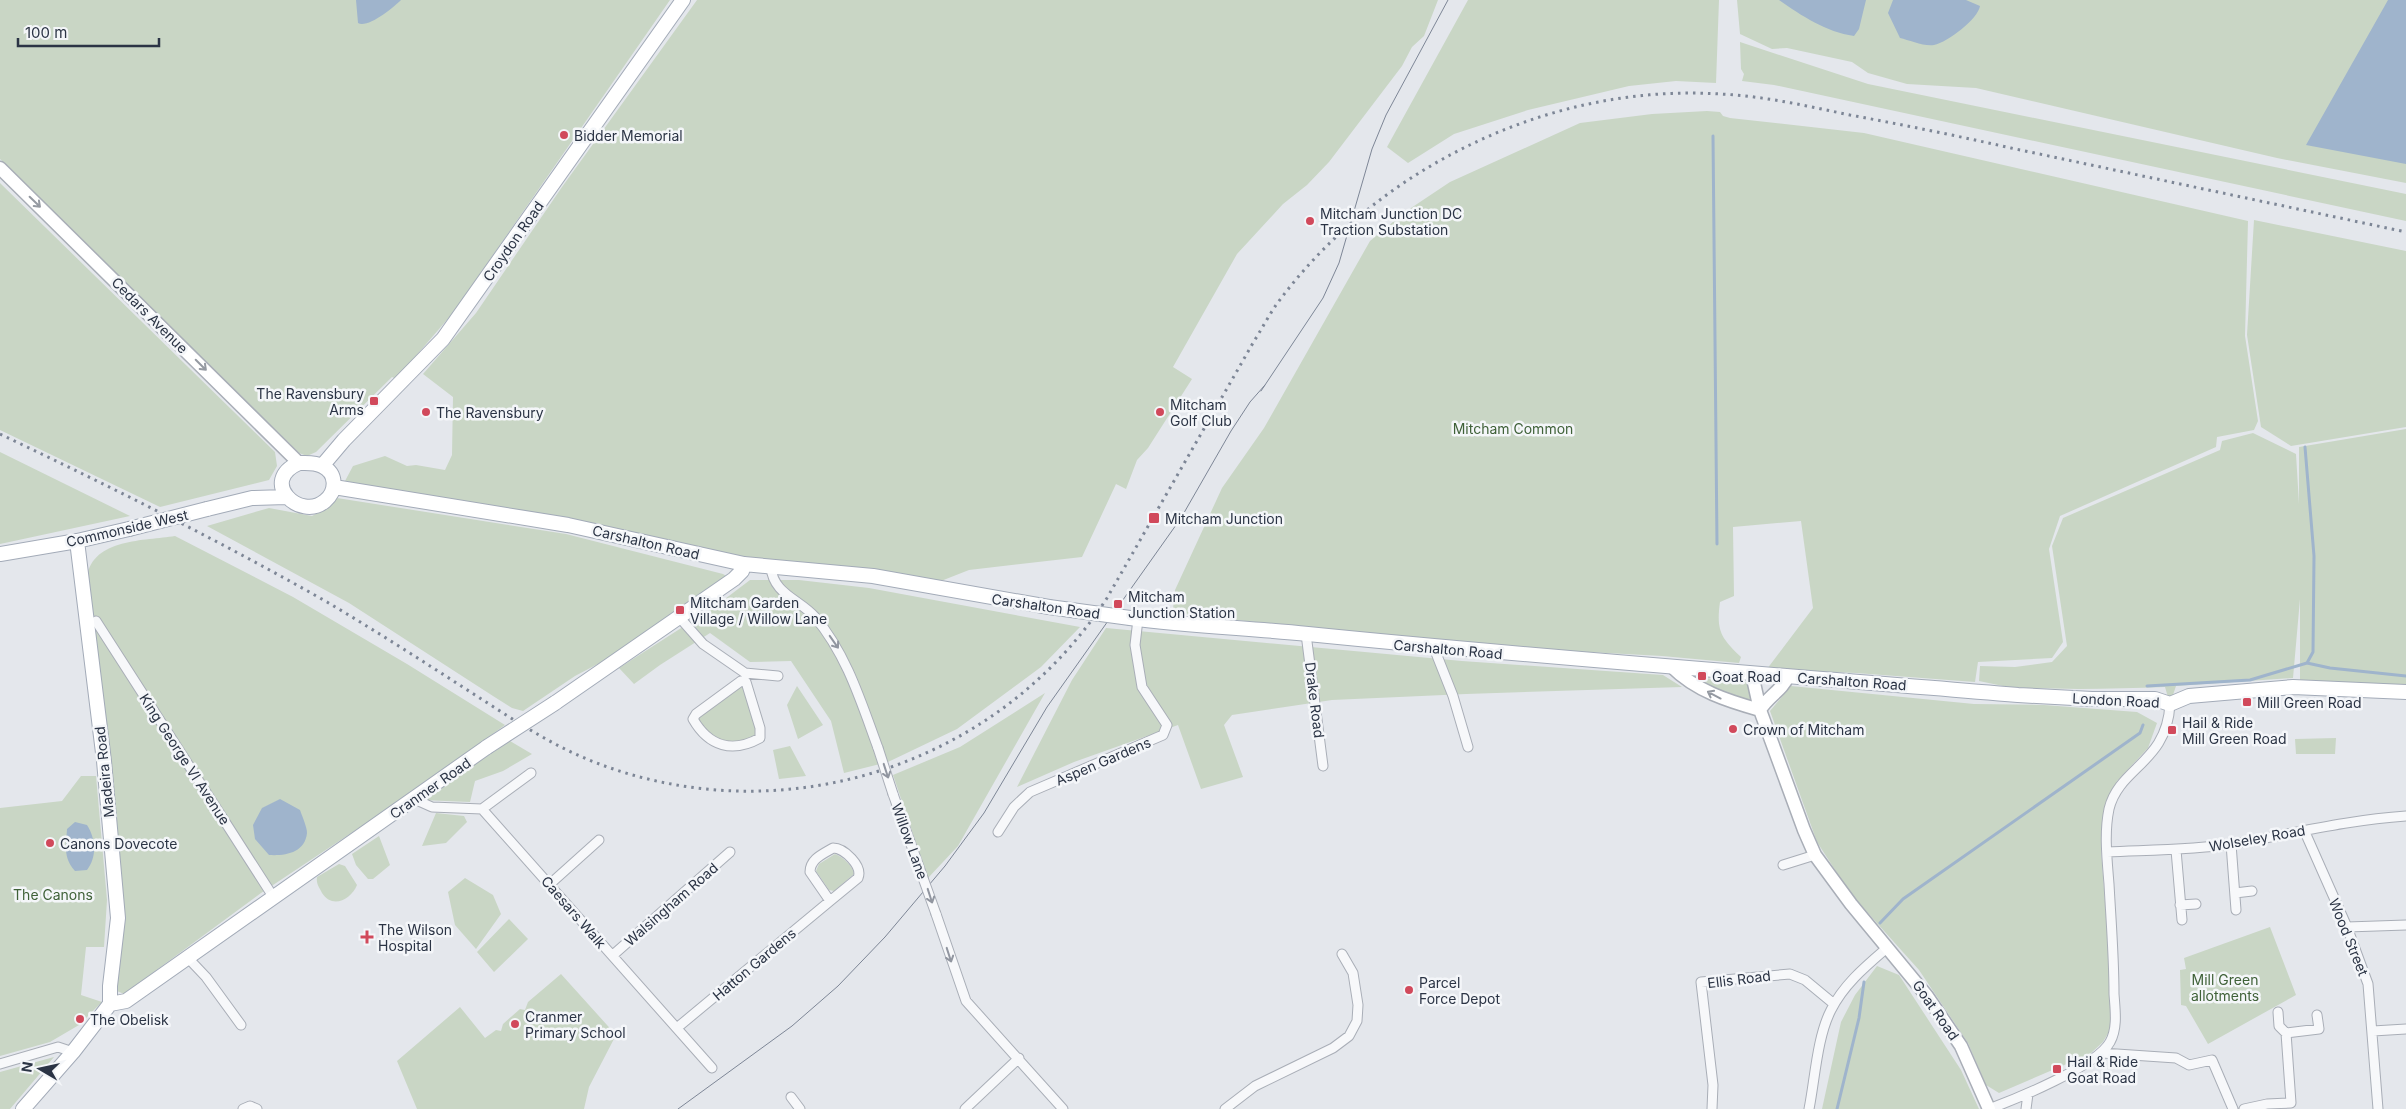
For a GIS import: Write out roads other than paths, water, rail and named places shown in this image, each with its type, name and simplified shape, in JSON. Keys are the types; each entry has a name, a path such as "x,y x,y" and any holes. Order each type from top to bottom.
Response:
{"main road":[{"name":"Croydon Road","path":"322,466 344,440 443,339 683,0"},
{"path":"299,463 322,466 330,472 334,487 329,498 315,506 299,505 284,490 284,474 299,463"},
{"name":"Carshalton Road","path":"334,487 568,525 744,564 873,576 1048,607 1204,627 1306,634 1434,648 2004,694"},
{"name":"Commonside West","path":"0,554 77,541 284,490"},
{"name":"Madeira Road","path":"77,541 104,761 118,918 110,986 110,1004"},
{"name":"Cranmer Road","path":"110,1004 126,1001 488,747 680,618 734,579 742,571 744,564"},
{"name":"London Road","path":"2004,694 2092,699 2155,699 2170,704 2188,696 2294,687 2362,688 2406,692"},
{"path":"27,1108 110,1004"}],"street":[{"name":"Cedars Avenue","path":"0,168 299,463"},
{"name":"Willow Lane","path":"771,568 774,584 779,590 813,615 838,647 878,748 956,976 965,994 966,1002 1019,1058 1063,1109"},
{"path":"680,618 703,644 744,677 760,728 760,738 748,745 736,747 717,743 708,738 693,719 696,714 744,677 778,676"},
{"name":"Aspen Gardens","path":"998,832 1014,807 1030,792 1163,735 1167,724 1142,687 1134,618"},
{"name":"King George VI Avenue","path":"96,621 274,898"},
{"name":"Drake Road","path":"1306,634 1323,766"},
{"path":"1434,648 1453,696 1468,747"},
{"path":"1672,667 1685,679 1728,702 1760,710 1768,697 1785,684 1788,676"},
{"name":"Goat Road","path":"1752,674 1760,710 1815,855 1837,886 1927,996 1961,1046 1989,1109"},
{"path":"1989,1109 2028,1094 2102,1053 2111,1042 2115,1028 2114,948 2106,830 2112,800 2125,782 2152,754 2162,738 2169,718 2170,704"},
{"path":"414,799 432,807 482,809 531,773"},
{"name":"Caesars Walk","path":"482,809 678,1027 712,1068"},
{"name":"Wolseley Road","path":"2107,852 2176,850 2232,844 2370,819 2406,816"},
{"name":"Wood Street","path":"2304,830 2347,927 2368,984 2378,1109"},
{"path":"550,884 599,840"},
{"path":"2232,844 2236,910"},
{"name":"Hatton Gardens","path":"678,1027 858,878 860,874 859,868 849,857 836,848 817,857 810,867 812,877 830,901"},
{"path":"2176,850 2182,920"},
{"name":"Walsingham Road","path":"613,955 730,852"},
{"path":"1782,865 1815,855"},
{"path":"2235,893 2252,891"},
{"path":"2180,905 2196,904"},
{"path":"2347,927 2406,925"},
{"path":"1809,1109 1825,1024 1834,1004 1854,977 1888,947"},
{"path":"1225,1109 1255,1086 1333,1048 1349,1036 1356,1021 1358,1004 1353,973 1342,954"},
{"path":"188,958 206,977 240,1025"},
{"name":"Ellis Road","path":"1712,1109 1713,1085 1701,982 1790,974 1805,980 1834,1004"},
{"path":"2244,1109 2267,1104 2292,1106 2286,1034 2279,1026 2278,1012"},
{"path":"2286,1034 2319,1029 2317,1015"},
{"path":"2373,1031 2406,1029"},
{"path":"0,1064 58,1047 73,1052"},
{"path":"2102,1053 2176,1058 2189,1065 2212,1060 2233,1109"},
{"path":"965,1109 1019,1058"},
{"path":"2026,1109 2028,1094"},
{"path":"791,1096 800,1109"},
{"path":"243,1109 250,1106 257,1109"}],"water":[{"path":"356,0 401,0 380,17 362,24 358,23"},
{"path":"1779,0 1866,0 1859,29 1854,36 1824,27"},
{"path":"1893,0 1966,0 1980,6 1974,17 1962,29 1940,43 1930,45 1900,38 1888,13"},
{"path":"2388,0 2406,0 2406,164 2306,145"},
{"path":"280,799 300,810 307,833 302,845 293,852 269,855 255,839 253,825 262,808"},
{"path":"75,822 87,825 94,842 94,854 87,870 75,871 67,856 67,829"}],"waterway":[{"path":"1713,136 1717,544"},
{"path":"2147,686 2250,680 2307,663 2313,652 2314,556 2305,447"},
{"path":"2307,663 2330,668 2406,676"},
{"path":"1880,923 1903,899 2140,733 2143,725"},
{"path":"1837,1109 1859,1018 1864,982"}],"tram line":[{"path":"1261,391 1323,298 1339,263 1372,149 1386,115 1448,0"},
{"path":"678,1109 792,1026 838,986 885,937 945,866 984,813 1047,707 1181,518 1231,431 1250,402 1265,385"}],"railway":[{"path":"0,434 165,515 287,579 364,624 526,727 582,757 654,781 728,791 802,788 873,773 942,746 1004,707 1060,658 1107,598 1276,305 1317,256 1364,213 1416,175 1472,144 1531,120 1593,103 1656,94 1720,94 1769,99 1931,131 2406,232"}],"place":[{"name":"Bidder Memorial","path":"564,135"},
{"name":"Mitcham Junction DC Traction Substation","path":"1310,221"},
{"name":"The Ravensbury Arms","path":"374,401"},
{"name":"The Ravensbury","path":"426,412"},
{"name":"Mitcham Golf Club","path":"1160,412"},
{"name":"Mitcham Junction","path":"1154,518"},
{"name":"Mitcham Junction Station","path":"1118,604"},
{"name":"Mitcham Garden Village / Willow Lane","path":"680,610"},
{"name":"Goat Road","path":"1702,676"},
{"name":"Mill Green Road","path":"2247,702"},
{"name":"Crown of Mitcham","path":"1733,729"},
{"name":"Hail & Ride Mill Green Road","path":"2172,730"},
{"name":"Canons Dovecote","path":"50,843"},
{"name":"The Wilson Hospital","path":"367,937"},
{"name":"Parcel Force Depot","path":"1409,990"},
{"name":"The Obelisk","path":"80,1019"},
{"name":"Cranmer Primary School","path":"515,1024"},
{"name":"Hail & Ride Goat Road","path":"2057,1069"}],"park label":[{"name":"Mitcham Common","path":"1513,428"},
{"name":"The Canons","path":"53,894"},
{"name":"Mill Green allotments","path":"2225,988"}]}
